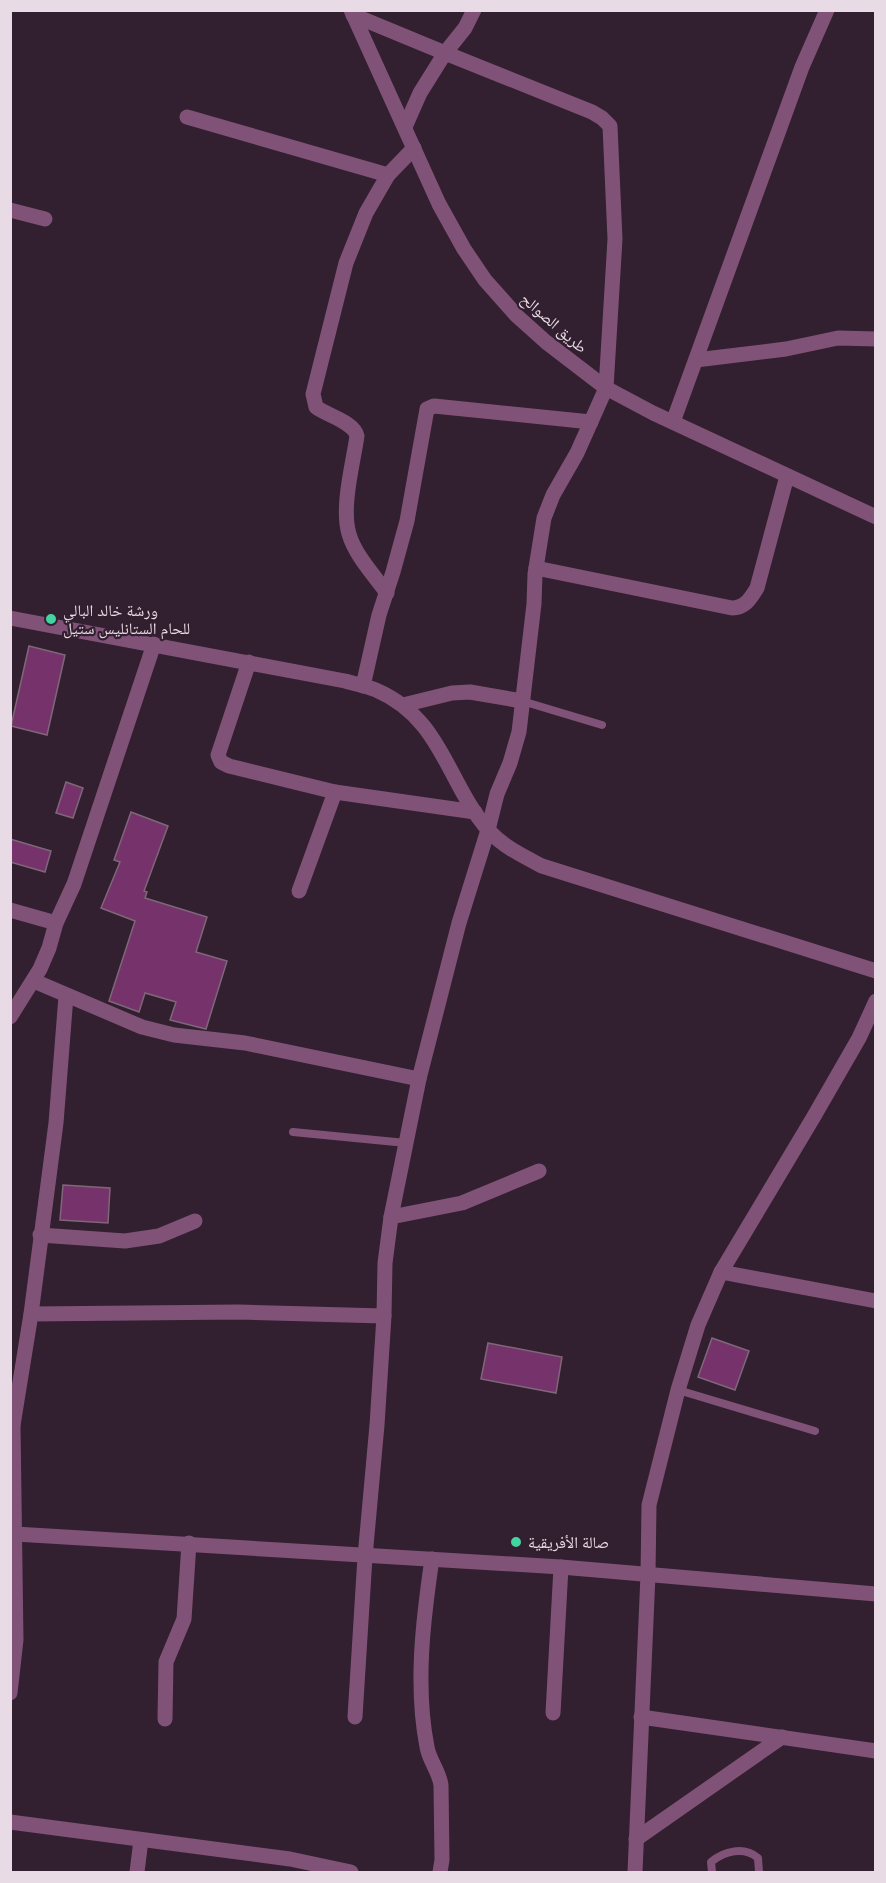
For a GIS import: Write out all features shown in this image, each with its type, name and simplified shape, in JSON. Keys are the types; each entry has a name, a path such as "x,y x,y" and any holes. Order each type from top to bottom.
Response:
{"street":[{"path":"405,127 420,93 445,53 465,28 474,10"},
{"path":"674,422 802,67 827,10"},
{"path":"352,13 602,118 610,126 615,239 606,388 567,474 552,495 544,518 536,568 519,732 510,763 497,794 459,923 419,1079 392,1217 385,1263 377,1425 365,1557 355,1717"},
{"name":"طريق الصوالح","path":"352,13 439,204 464,249 505,303 546,342 606,388 787,476 876,516"},
{"path":"187,117 387,175"},
{"path":"387,592 356,550 348,533 346,508 356,430 351,425 327,415 316,407 313,394 346,262 366,213 387,175 414,148"},
{"path":"10,210 45,219"},
{"path":"696,360 786,349 838,338 876,339"},
{"path":"363,686 379,615 407,521 424,417 429,407 591,422"},
{"path":"536,568 740,608 757,588 787,476"},
{"path":"10,618 249,662 375,689 403,705 420,721 438,745 475,812 488,830 508,848 542,866 876,971"},
{"path":"10,1017 34,981 74,884 154,644"},
{"path":"249,662 218,755 221,762 335,792 475,812"},
{"path":"403,705 452,693 470,692 522,701"},
{"path":"299,891 335,792"},
{"path":"10,910 56,923"},
{"path":"34,981 142,1027 174,1035 245,1043 419,1079"},
{"path":"10,1693 16,1640 12,1425 31,1314 56,1123 66,996"},
{"path":"635,1872 649,1505 678,1390 698,1325 721,1272 859,1038 876,1001"},
{"path":"392,1217 462,1203 539,1171"},
{"path":"40,1235 124,1241 159,1236 195,1221"},
{"path":"721,1272 876,1301"},
{"path":"31,1314 239,1312 384,1316"},
{"path":"15,1534 365,1557 561,1567 876,1594"},
{"path":"165,1719 166,1662 184,1619 189,1544"},
{"path":"432,1559 424,1608 421,1687 427,1750 439,1774 441,1785 442,1860 440,1872"},
{"path":"553,1713 561,1567"},
{"path":"640,1717 876,1750"},
{"path":"636,1839 782,1737"},
{"path":"10,1822 141,1840 289,1866 351,1872"},
{"path":"137,1872 141,1840"}],"lane":[{"path":"522,701 602,725"},
{"path":"293,1132 406,1143"},
{"path":"678,1390 815,1431"},
{"path":"712,1872 711,1862 722,1854 744,1851 751,1852 758,1858 759,1872"}],"building":[{"path":"29,646 65,655 47,735 11,726"},
{"path":"66,782 83,788 73,818 56,813"},
{"path":"131,812 168,826 144,891 147,892 145,898 207,917 196,952 227,961 206,1029 170,1020 176,1002 145,993 139,1012 109,1001 135,921 101,908 120,862 114,860"},
{"path":"10,839 51,851 45,872 10,862"},
{"path":"63,1185 110,1188 108,1223 60,1220"},
{"path":"712,1338 749,1351 735,1390 698,1377"},
{"path":"488,1343 562,1357 556,1393 481,1379"}],"place":[{"name":"ورشة خالد البالي للحام الستانليس ستيل","path":"51,619"},
{"name":"صالة الأفريقية","path":"516,1542"}]}
